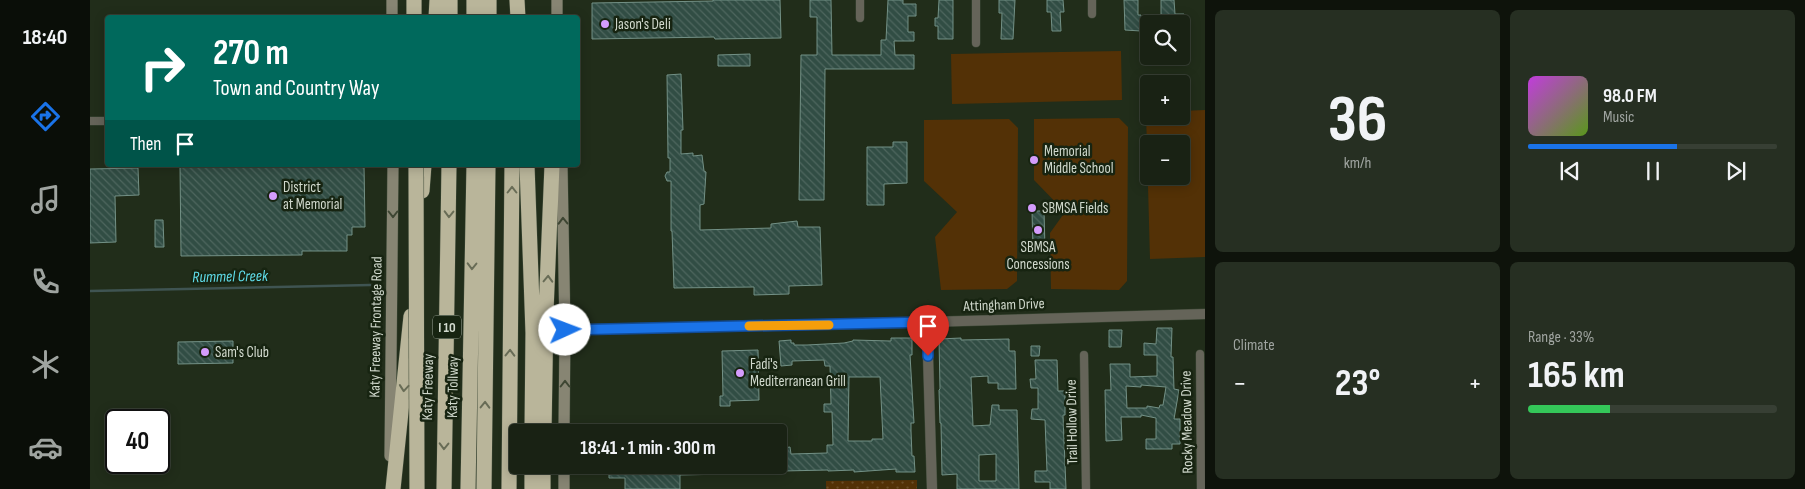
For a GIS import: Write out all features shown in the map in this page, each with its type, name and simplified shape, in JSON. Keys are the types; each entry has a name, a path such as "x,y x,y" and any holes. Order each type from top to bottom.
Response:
{"highway":[{"path":"414,0 415,15"},
{"path":"436,15 437,0"},
{"path":"450,0 450,15"},
{"path":"474,0 474,15"},
{"path":"489,0 489,15"},
{"path":"512,15 513,0"},
{"path":"517,0 518,15"},
{"path":"416,167 417,489"},
{"path":"392,489 406,372 424,167"},
{"name":"Katy Freeway","path":"444,489 449,167"},
{"name":"Katy Tollway","path":"468,489 474,167"},
{"path":"484,489 488,167"},
{"path":"509,489 512,167"},
{"path":"527,167 533,333 532,424"},
{"path":"544,424 546,312 552,167"},
{"path":"532,474 532,489"},
{"path":"543,474 543,489"}],"main road":[{"path":"392,0 392,15"},
{"path":"557,0 557,15"},
{"name":"Katy Freeway Frontage Road","path":"392,489 393,167"},
{"path":"562,167 565,330 564,424"},
{"path":"564,474 564,489"}],"street":[{"path":"860,0 860,18"},
{"path":"976,0 976,42"},
{"path":"1092,0 1092,14"},
{"path":"90,121 105,121"},
{"name":"Attingham Drive","path":"565,330 1205,314"},
{"path":"928,322 932,489"},
{"name":"Rocky Meadow Drive","path":"1200,354 1201,489"},
{"name":"Trail Hollow Drive","path":"1084,355 1086,489"}],"shaded area":[{"path":"1121,51 1122,100 952,104 951,54"},
{"path":"1205,110 1205,257 1150,259 1148,185 1190,185 1190,135 1147,135 1146,125 1190,125 1190,111"},
{"path":"1119,118 1128,127 1127,281 1119,290 1051,289 1050,233 1065,212 1034,180 1034,119"},
{"path":"1009,119 1018,128 1017,281 1007,289 941,290 935,237 957,212 924,181 924,120"},
{"path":"917,480 917,489 826,489 826,481"}],"building":[{"path":"780,0 781,38 592,39 592,3"},
{"path":"810,0 831,0 832,55 881,55 881,40 886,40 888,0 903,0 903,4 916,4 916,16 908,16 908,32 914,32 914,41 894,41 895,55 914,55 914,69 825,69 824,200 799,200 801,55 817,55 817,17 810,17"},
{"path":"939,0 953,0 953,39 938,39 938,26 935,26 935,18 938,18"},
{"path":"999,0 1015,0 1013,39 1001,39 1002,13 999,13"},
{"path":"1047,0 1063,0 1064,12 1060,12 1061,31 1052,31 1051,12 1047,12"},
{"path":"1124,0 1138,0 1140,31 1125,30"},
{"path":"1161,0 1174,0 1175,14 1184,14 1184,15 1161,15"},
{"path":"750,54 750,66 718,66 718,55"},
{"path":"681,74 683,130 681,130 681,154 693,153 693,156 702,155 704,171 706,172 704,204 700,205 700,230 771,228 771,224 797,221 798,227 820,227 822,285 789,286 789,294 754,295 754,287 674,288 671,181 667,181 665,176 667,172 670,172 670,158 668,158 667,75"},
{"path":"893,142 907,142 907,183 884,184 884,205 867,205 867,147 893,147"},
{"name":"District at Memorial","path":"180,167 364,167 365,227 352,227 352,235 347,235 347,251 302,251 302,255 181,256"},
{"path":"138,168 139,195 115,196 116,242 90,243 90,169"},
{"name":"SBMSA Concessions","path":"1032,211 1044,211 1045,249 1033,250"},
{"path":"155,220 163,220 164,247 155,247"},
{"path":"1157,328 1172,328 1171,357 1173,357 1174,389 1179,390 1174,419 1180,419 1180,444 1172,444 1172,449 1146,449 1146,439 1156,439 1156,418 1141,415 1141,417 1121,417 1122,440 1106,441 1105,390 1111,390 1110,364 1130,364 1130,377 1157,376 1157,355 1144,355 1144,343 1156,344","holes":["1126,386 1166,387 1163,405 1160,405 1159,408 1147,406 1147,408 1127,408"]},
{"path":"1109,330 1122,330 1121,347 1109,347"},
{"path":"891,338 912,338 912,355 910,355 914,423 911,423 911,431 915,472 896,472 896,469 854,472 854,470 787,471 787,447 790,447 791,454 827,453 827,445 833,445 832,412 824,412 824,404 831,404 830,366 825,366 824,360 792,361 792,365 781,366 779,341 791,340 791,343 794,343 794,345 807,345 844,343 853,340 891,341","holes":["849,377 880,377 883,439 848,441"]},
{"path":"939,339 1009,339 1009,351 1015,351 1016,389 998,389 998,383 988,383 988,376 971,377 973,426 990,425 992,405 999,405 999,410 1017,410 1019,489 957,489 957,474 942,475","holes":["996,454 996,481 979,481 979,455"]},
{"name":"Sam's Club","path":"233,341 233,363 178,364 178,342"},
{"path":"1031,346 1040,346 1039,356 1031,356"},
{"name":"Fadi's Mediterranean Grill","path":"758,350 759,400 730,401 730,406 720,406 720,396 723,396 722,351"},
{"path":"1035,360 1057,360 1058,391 1065,391 1065,415 1063,415 1066,489 1050,489 1050,482 1035,482 1035,471 1047,471 1045,420 1031,419 1032,409 1038,409 1038,388 1031,388 1030,379 1036,379"},
{"path":"609,474 727,474 680,475 680,489 625,489 625,478 609,478"}],"waterway":[{"name":"Rummel Creek","path":"90,291 370,285"}],"slow traffic":[{"path":"749,326 829,325"}],"place":[{"name":"Jason's Deli","path":"605,24"},
{"name":"Memorial Middle School","path":"1034,160"},
{"name":"District at Memorial","path":"273,196"},
{"name":"SBMSA Fields","path":"1032,208"},
{"name":"SBMSA Concessions","path":"1038,230"},
{"name":"Sam's Club","path":"205,352"},
{"name":"Fadi's Mediterranean Grill","path":"740,373"}],"route":[{"path":"565,330 928,322 928,356"}]}
